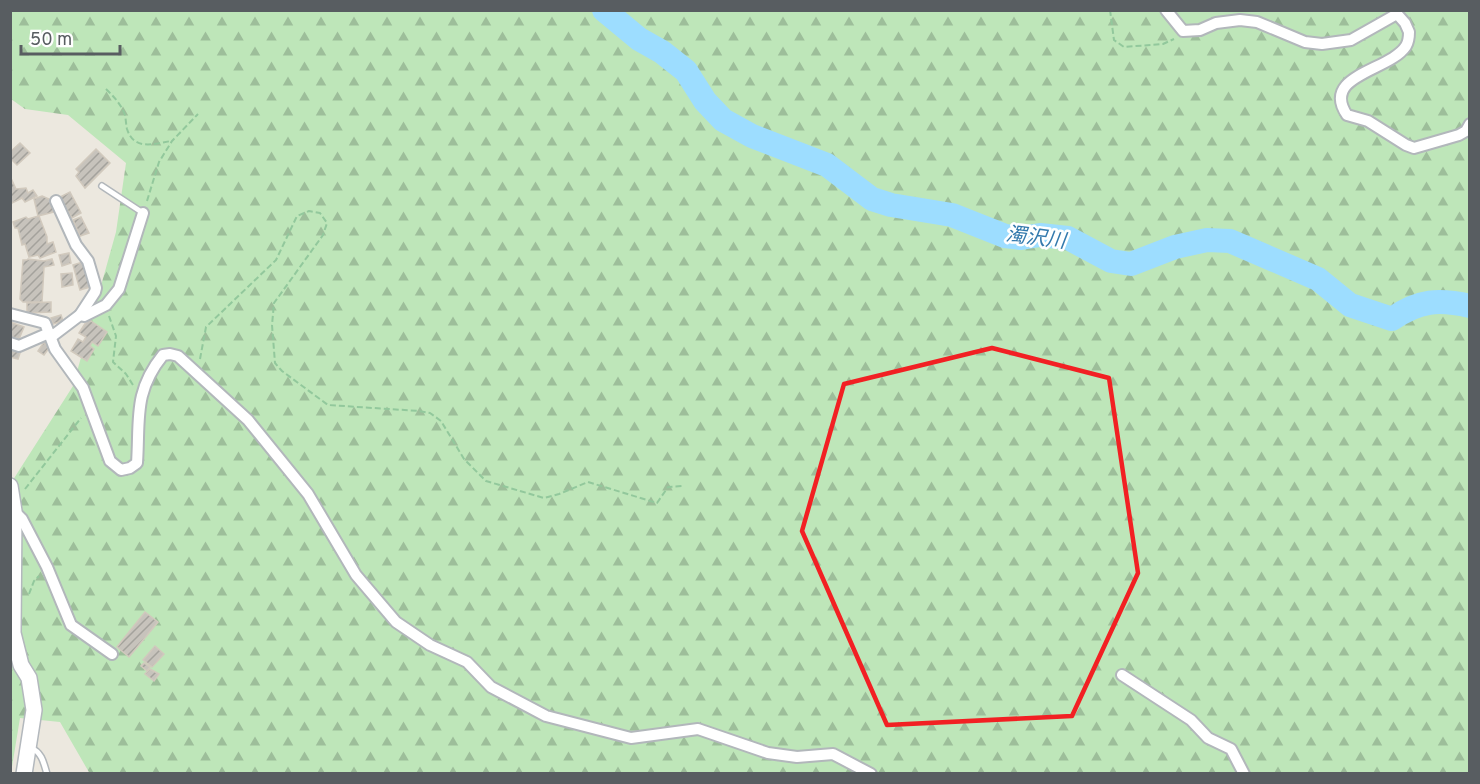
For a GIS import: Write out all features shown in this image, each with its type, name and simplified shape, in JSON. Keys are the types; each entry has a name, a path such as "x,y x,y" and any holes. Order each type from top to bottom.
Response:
{"street":[{"path":"1166,10 1184,31 1188,32 1200,30 1216,22 1240,20 1257,22 1305,42 1322,44 1352,40 1397,14 1406,23 1409,32 1405,47 1388,62 1364,73 1342,88 1341,106 1347,115 1368,121 1414,148 1459,135 1466,131 1470,124"},
{"path":"10,343 19,346 50,335 80,315 96,288 88,261 76,245 57,201"},
{"path":"80,315 84,316 106,305 119,289 143,213"},
{"path":"10,314 45,323 55,349 83,388 110,462 121,470 137,463 137,417 141,396 149,375 163,355 178,356 248,420 308,494 356,575 396,622 430,645 467,662 491,687 546,716 631,738 698,729 768,753 797,757 833,754 871,774"},
{"path":"12,498 48,567 71,625 112,654"},
{"path":"12,498 13,633 16,664 29,678 34,710 24,774"},
{"path":"1122,675 1191,720 1208,738 1231,749 1244,774"}],"lane":[{"path":"102,186 143,213"},
{"path":"29,748 36,750 41,757 47,774"}],"path":[{"path":"1110,10 1114,40 1124,47 1163,44 1188,32"},
{"path":"106,89 117,100 125,116 131,138 139,144 149,145 172,141"},
{"path":"143,213 159,162 172,141 198,114"},
{"path":"197,374 206,327 276,260 297,216 309,211 320,213 327,223 323,235 274,303 272,325 275,363 282,371 328,405 430,413 441,421 464,459 486,482 544,498 588,482 657,503 668,487 683,486"},
{"path":"102,307 111,320 116,336 113,362 126,374 141,396"},
{"path":"12,498 22,493 80,420 86,398"}],"highlighted area":[{"path":"992,348 1109,378 1138,573 1072,716 887,725 802,531 844,384"}],"green space":[{"path":"11,11 1469,11 1469,773 90,774 60,722 20,718 11,773 11,483 73,386 116,232 126,163 68,115 25,109 11,99"}],"building":[{"path":"20,143 30,153 17,165 10,158 10,152"},
{"path":"96,149 110,163 85,188 76,176 79,172 76,169"},
{"path":"10,176 16,189 26,188 28,193 33,190 37,196 25,202 22,198 10,204"},
{"path":"70,192 81,213 72,218 60,197"},
{"path":"42,196 49,199 54,212 38,216 34,199"},
{"path":"39,216 47,237 47,244 53,242 56,252 40,258 38,255 29,257 25,244 22,245 18,228 15,228 13,222 26,217 28,219"},
{"path":"81,217 89,233 80,236 73,220"},
{"path":"69,253 71,263 62,266 59,255"},
{"path":"52,259 54,265 44,267 42,302 23,302 20,299 23,260 44,261"},
{"path":"83,262 90,287 80,290 73,265"},
{"path":"72,273 73,285 62,287 61,274"},
{"path":"51,302 51,312 27,313 27,303"},
{"path":"61,315 63,321 53,324 51,318"},
{"path":"88,319 107,332 98,346 92,342 90,346 94,349 87,361 71,351 78,339 83,342 86,337 79,333"},
{"path":"10,322 24,327 19,339 10,336"},
{"path":"44,342 49,348 44,355 38,351"},
{"path":"10,347 21,350 18,359 10,357"},
{"path":"145,612 158,622 129,657 117,647"},
{"path":"155,646 164,654 152,667 143,660"},
{"path":"144,663 150,667 147,671 141,666"},
{"path":"150,669 159,674 154,681 145,674"}],"waterway":[{"name":"濁沢川","path":"604,10 639,39 662,52 686,71 705,101 723,120 752,136 827,165 872,199 891,205 952,215 1005,236 1021,238 1040,235 1068,238 1111,261 1131,264 1175,247 1207,240 1230,241 1318,279 1350,305 1392,319 1411,308 1430,303 1449,302 1470,306"}]}
